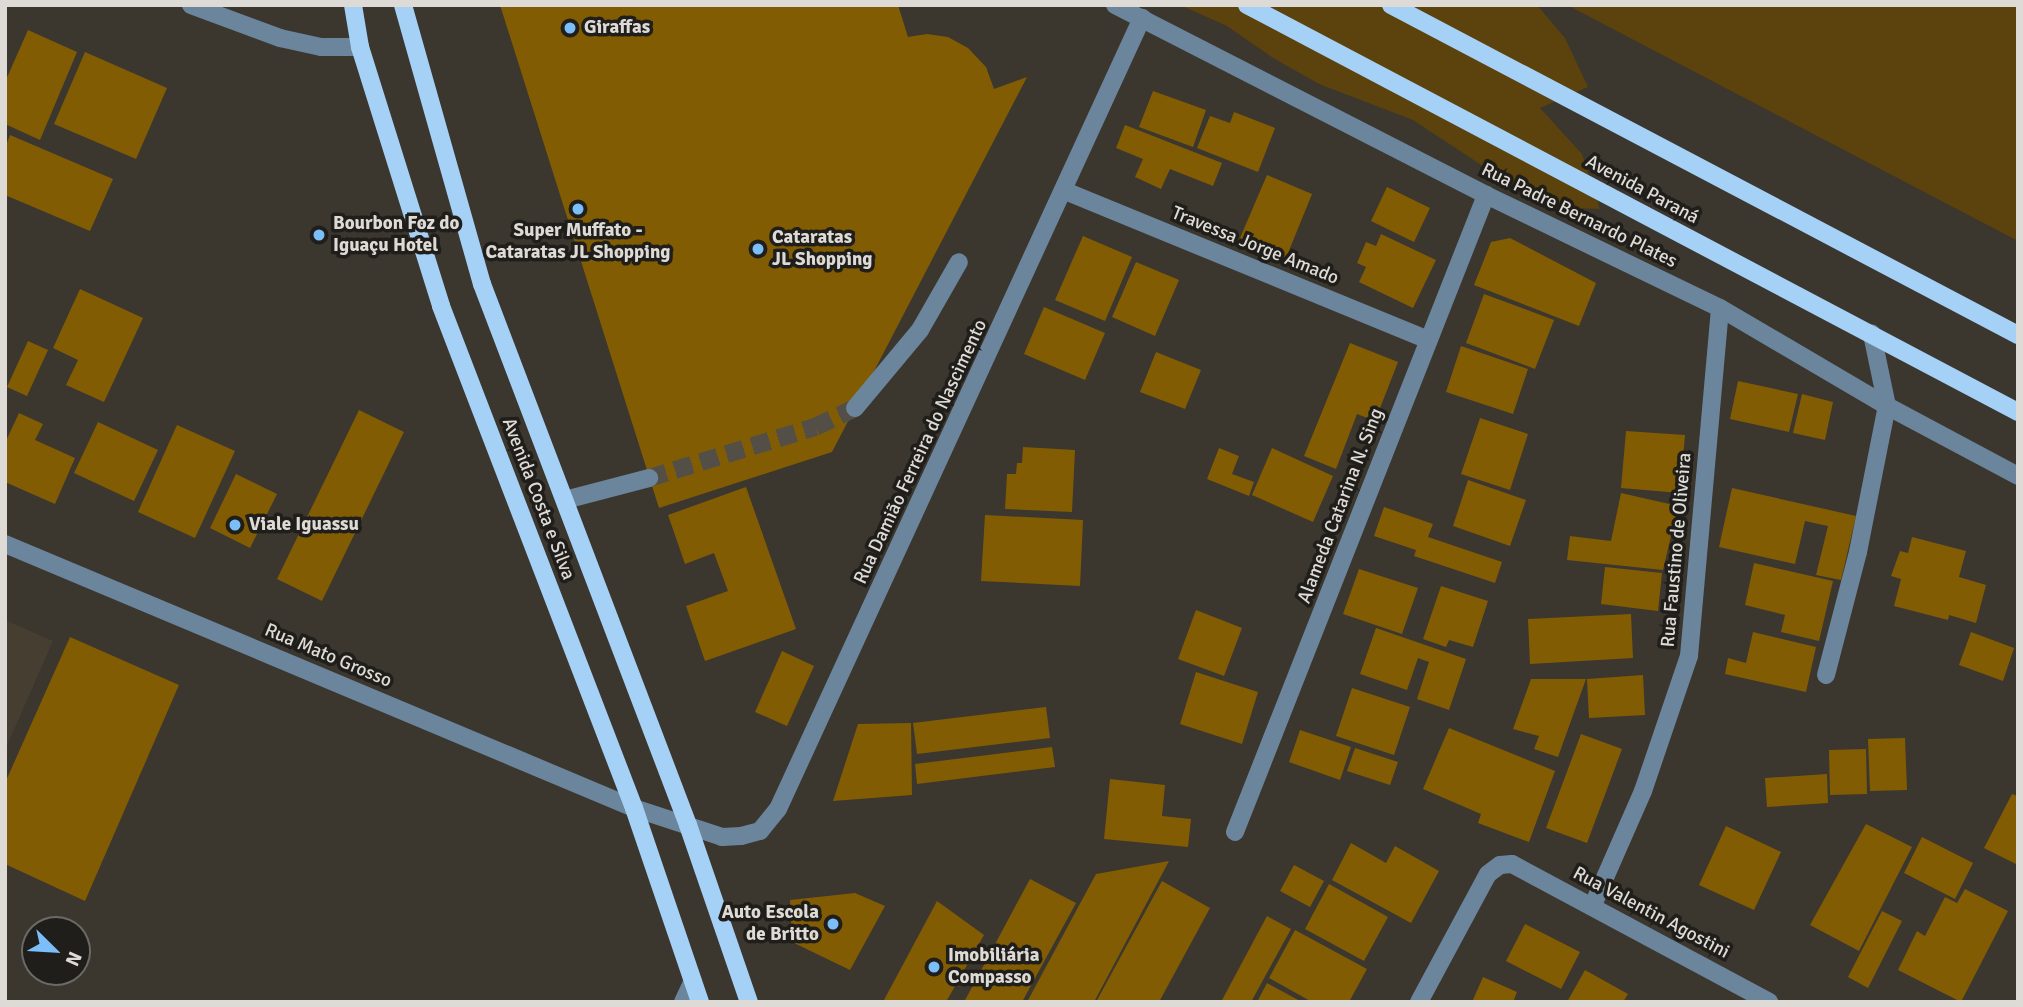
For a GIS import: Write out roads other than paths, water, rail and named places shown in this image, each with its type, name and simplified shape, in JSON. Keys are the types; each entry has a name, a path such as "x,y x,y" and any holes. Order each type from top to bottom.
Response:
{"main road":[{"name":"Avenida Costa e Silva","path":"353,5 360,47 441,306 634,807 700,1002"},
{"name":"Avenida Costa e Silva","path":"403,5 482,284 688,825 749,1002"},
{"name":"Avenida Paraná","path":"1247,5 2018,412"},
{"path":"1391,5 2018,335"}],"street":[{"path":"191,5 280,38 321,47 360,47"},
{"name":"Rua Padre Bernardo Plates","path":"1115,5 1486,195 1720,308 1887,406 2018,476"},
{"name":"Rua Damião Ferreira do Nascimento","path":"634,807 722,836 741,836 760,831 778,809 1065,191 1142,18"},
{"name":"Travessa Jorge Amado","path":"1065,191 1429,340"},
{"name":"Alameda Catarina N. Sing","path":"1236,832 1486,195"},
{"path":"855,408 920,330 959,262"},
{"name":"Rua Faustino de Oliveira","path":"1593,905 1643,791 1689,656 1720,308"},
{"path":"1826,675 1858,552 1887,406 1872,334"},
{"path":"565,500 649,478"},
{"name":"Rua Mato Grosso","path":"5,544 634,807"},
{"name":"Rua Valentin Agostini","path":"1419,1002 1488,874 1500,864 1512,864 1593,905 1769,1002"},
{"path":"683,1002 693,981"}],"tunnel":[{"path":"649,478 815,427 855,408"}],"place":[{"name":"Giraffas","path":"570,28"},
{"name":"Super Muffato - Cataratas JL Shopping","path":"578,209"},
{"name":"Bourbon Foz do Iguaçu Hotel","path":"319,235"},
{"name":"Cataratas JL Shopping","path":"758,249"},
{"name":"Viale Iguassu","path":"235,525"},
{"name":"Auto Escola de Britto","path":"833,924"},
{"name":"Imobiliária Compasso","path":"934,967"}]}
